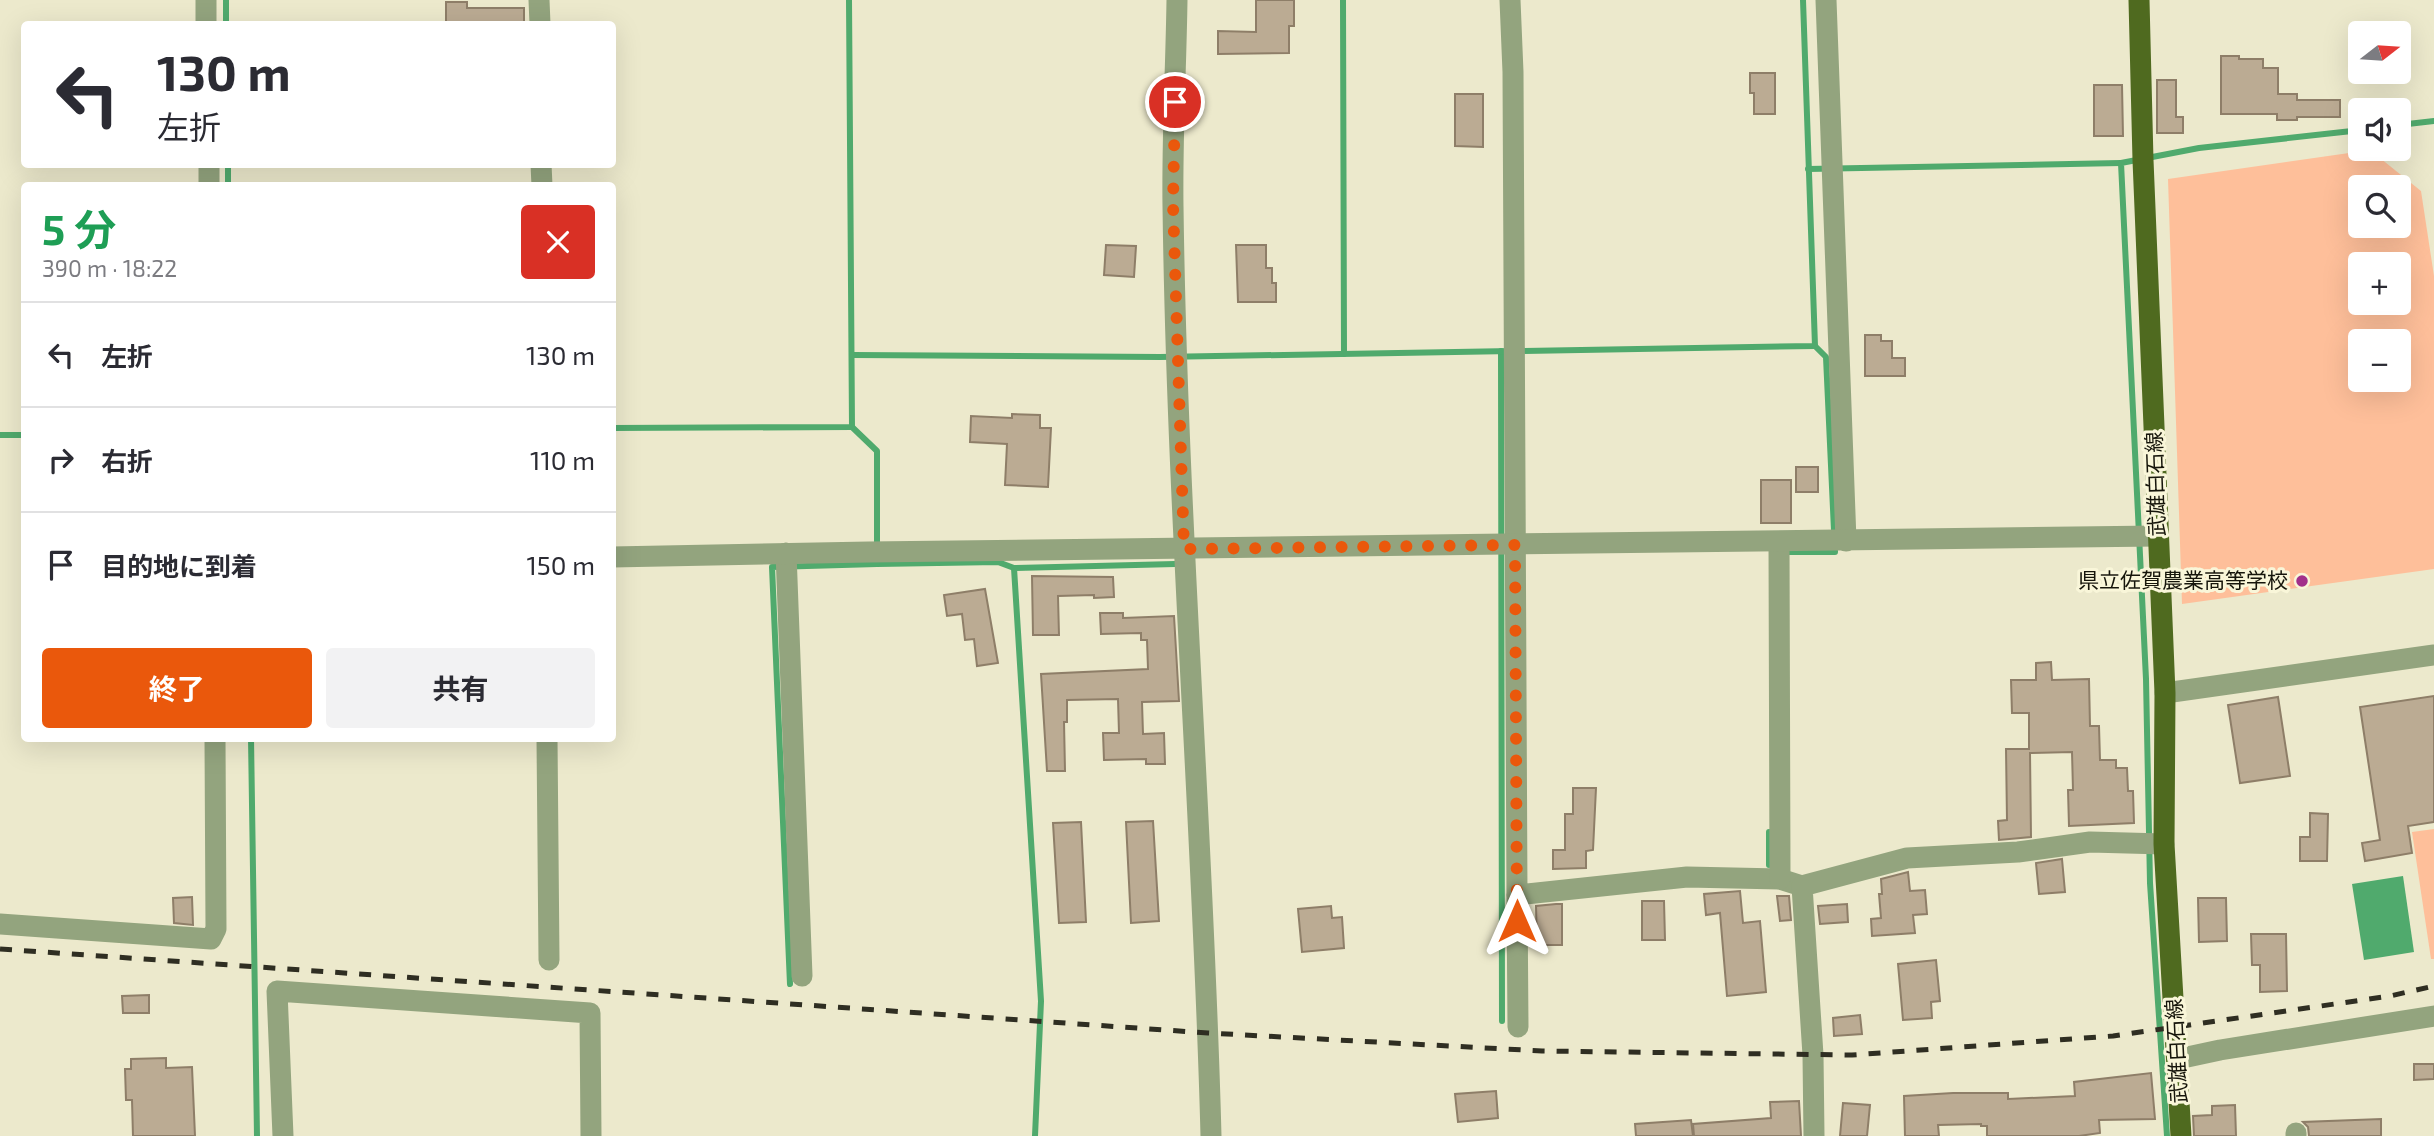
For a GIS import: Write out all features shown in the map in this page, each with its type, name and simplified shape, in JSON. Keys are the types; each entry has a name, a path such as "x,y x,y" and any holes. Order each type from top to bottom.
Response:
{"main road":[{"name":"武雄白石線","path":"2139,0 2146,536 2165,693 2153,844 2178,1059 2180,1136"}],"street":[{"path":"206,0 206,21"},
{"path":"539,0 540,21"},
{"path":"1177,0 1173,204 1184,549 1197,774 1211,1136"},
{"path":"1510,0 1513,72 1514,352 1506,545 1517,895 1518,1027"},
{"path":"1826,0 1839,541"},
{"path":"616,557 786,563 877,552 1506,545 1779,549 1839,541 2146,536"},
{"path":"1779,549 1780,880"},
{"path":"786,563 802,976"},
{"path":"2165,693 2434,655"},
{"path":"0,923 211,939 216,929 215,742"},
{"path":"547,742 549,960"},
{"path":"1517,895 1688,877 1780,880 1802,886 1908,858 2018,852 2090,842 2153,844"},
{"path":"1802,886 1813,1055 1814,1136"},
{"path":"283,1135 276,991 590,1013 591,1134"},
{"path":"2178,1059 2434,1016"}],"shaded area":[{"path":"2348,153 2348,161 2384,161 2401,175 2348,175 2348,238 2411,238 2411,183 2421,191 2434,276 2434,569 2182,604 2168,179"},
{"path":"2434,829 2434,959 2431,959 2412,832"},
{"path":"2403,876 2414,952 2364,960 2352,884"}],"building":[{"path":"1256,0 1294,0 1294,26 1289,26 1289,53 1218,54 1218,31 1256,32"},
{"path":"446,2 467,2 467,8 524,8 524,21 446,21"},
{"path":"2221,56 2263,59 2263,68 2278,68 2278,94 2297,94 2297,100 2340,100 2340,117 2277,120 2277,114 2221,114"},
{"path":"1750,73 1775,73 1775,114 1754,114"},
{"path":"2157,80 2176,80 2176,117 2183,117 2183,133 2157,133"},
{"path":"2094,85 2122,85 2123,136 2094,136"},
{"path":"1455,94 1483,94 1483,147 1455,146"},
{"path":"1106,245 1136,246 1134,277 1104,275"},
{"path":"1236,245 1266,245 1266,268 1272,268 1272,283 1276,283 1276,302 1238,302"},
{"path":"1865,335 1881,335 1881,341 1892,341 1892,358 1905,358 1905,376 1865,376"},
{"path":"1012,414 1040,415 1040,428 1051,428 1048,487 1005,485 1007,444 970,442 971,416 1012,418"},
{"path":"1796,467 1818,467 1818,492 1796,492"},
{"path":"1761,480 1791,480 1791,523 1761,523"},
{"path":"1032,576 1113,577 1114,597 1058,596 1059,635 1033,635"},
{"path":"985,589 998,663 977,666 974,639 965,640 962,614 947,616 944,595"},
{"path":"1100,613 1123,613 1123,618 1174,616 1179,701 1142,702 1143,734 1164,733 1165,764 1146,764 1146,759 1104,760 1103,733 1119,733 1118,699 1067,700 1067,722 1064,722 1065,771 1047,771 1041,674 1148,669 1147,640 1141,640 1141,633 1101,634"},
{"path":"2051,662 2052,680 2089,679 2090,726 2099,726 2100,760 2116,760 2116,768 2127,768 2128,791 2133,791 2134,823 2069,826 2068,790 2073,790 2072,752 2030,753 2031,837 1999,840 1998,821 2007,820 2006,749 2029,749 2029,713 2012,713 2011,680 2036,680 2036,663"},
{"path":"2434,696 2434,822 2408,826 2412,853 2365,861 2362,843 2380,840 2360,707"},
{"path":"2278,697 2290,776 2240,783 2228,705"},
{"path":"1573,788 1596,788 1593,850 1586,851 1586,868 1553,869 1553,850 1565,850 1565,814 1573,814"},
{"path":"2310,813 2328,814 2327,861 2300,861 2300,837 2310,837"},
{"path":"1153,821 1159,921 1131,923 1126,822"},
{"path":"1081,822 1086,922 1059,923 1053,823"},
{"path":"2062,859 2065,892 2039,894 2036,863"},
{"path":"1908,872 1910,891 1925,890 1927,914 1913,915 1915,933 1872,936 1871,919 1881,918 1881,879"},
{"path":"1740,891 1743,923 1760,921 1766,992 1727,996 1720,913 1706,915 1704,894"},
{"path":"1777,896 1789,896 1791,920 1780,921"},
{"path":"192,897 193,925 174,923 173,898"},
{"path":"2198,898 2226,898 2227,941 2199,942"},
{"path":"1642,901 1664,901 1665,940 1642,940"},
{"path":"1562,904 1562,945 1537,945 1536,906"},
{"path":"1847,904 1848,922 1820,924 1818,906"},
{"path":"1331,906 1332,918 1342,917 1344,948 1302,952 1298,909"},
{"path":"2251,934 2286,934 2287,991 2260,992 2260,965 2252,965"},
{"path":"1936,960 1940,1001 1931,1002 1932,1018 1903,1020 1898,964"},
{"path":"149,995 149,1013 123,1013 122,996"},
{"path":"1860,1015 1862,1034 1834,1036 1833,1018"},
{"path":"166,1058 166,1068 192,1067 195,1136 133,1136 132,1100 126,1100 125,1069 131,1069 131,1059"},
{"path":"2414,1064 2434,1064 2434,1079 2414,1080"},
{"path":"2151,1073 2155,1119 2099,1120 2100,1133 2079,1136 1987,1136 1987,1126 1981,1124 1938,1125 1939,1136 1905,1136 1904,1096 2008,1093 2008,1099 2075,1096 2074,1082"},
{"path":"1496,1091 1498,1118 1458,1122 1455,1094"},
{"path":"1799,1101 1801,1136 1694,1136 1693,1124 1771,1118 1770,1102"},
{"path":"1843,1103 1870,1105 1867,1136 1840,1136"},
{"path":"2235,1105 2236,1136 2194,1136 2193,1116 2212,1115 2212,1106"},
{"path":"2381,1119 2381,1136 2309,1136 2308,1127 2303,1122"},
{"path":"1691,1120 1693,1136 1636,1136 1635,1124"}],"waterway":[{"path":"226,0 226,21"},
{"path":"616,428 852,427 849,0"},
{"path":"1343,0 1344,354"},
{"path":"853,355 1160,357 1815,346 1803,0"},
{"path":"2411,124 2434,121"},
{"path":"2167,1136 2150,883 2146,679 2121,163 2199,148 2348,131"},
{"path":"1808,169 2121,163"},
{"path":"228,168 228,182"},
{"path":"1781,552 1835,552 1826,357 1815,346"},
{"path":"1501,351 1502,1021"},
{"path":"852,427 877,451 877,549"},
{"path":"0,435 21,435"},
{"path":"877,560 877,564 998,562 1014,568"},
{"path":"790,984 772,567 877,564"},
{"path":"1035,1136 1041,1001 1014,568 1175,564"},
{"path":"251,742 257,1136"},
{"path":"1769,832 1769,865"}],"railway":[{"path":"0,949 1208,1033 1542,1051 1852,1055 2113,1036 2390,996 2434,986"}],"place":[{"name":"県立佐賀農業高等学校","path":"2302,581"}],"route":[{"path":"1175,102 1173,204 1184,549 1515,545 1517,921"}]}
